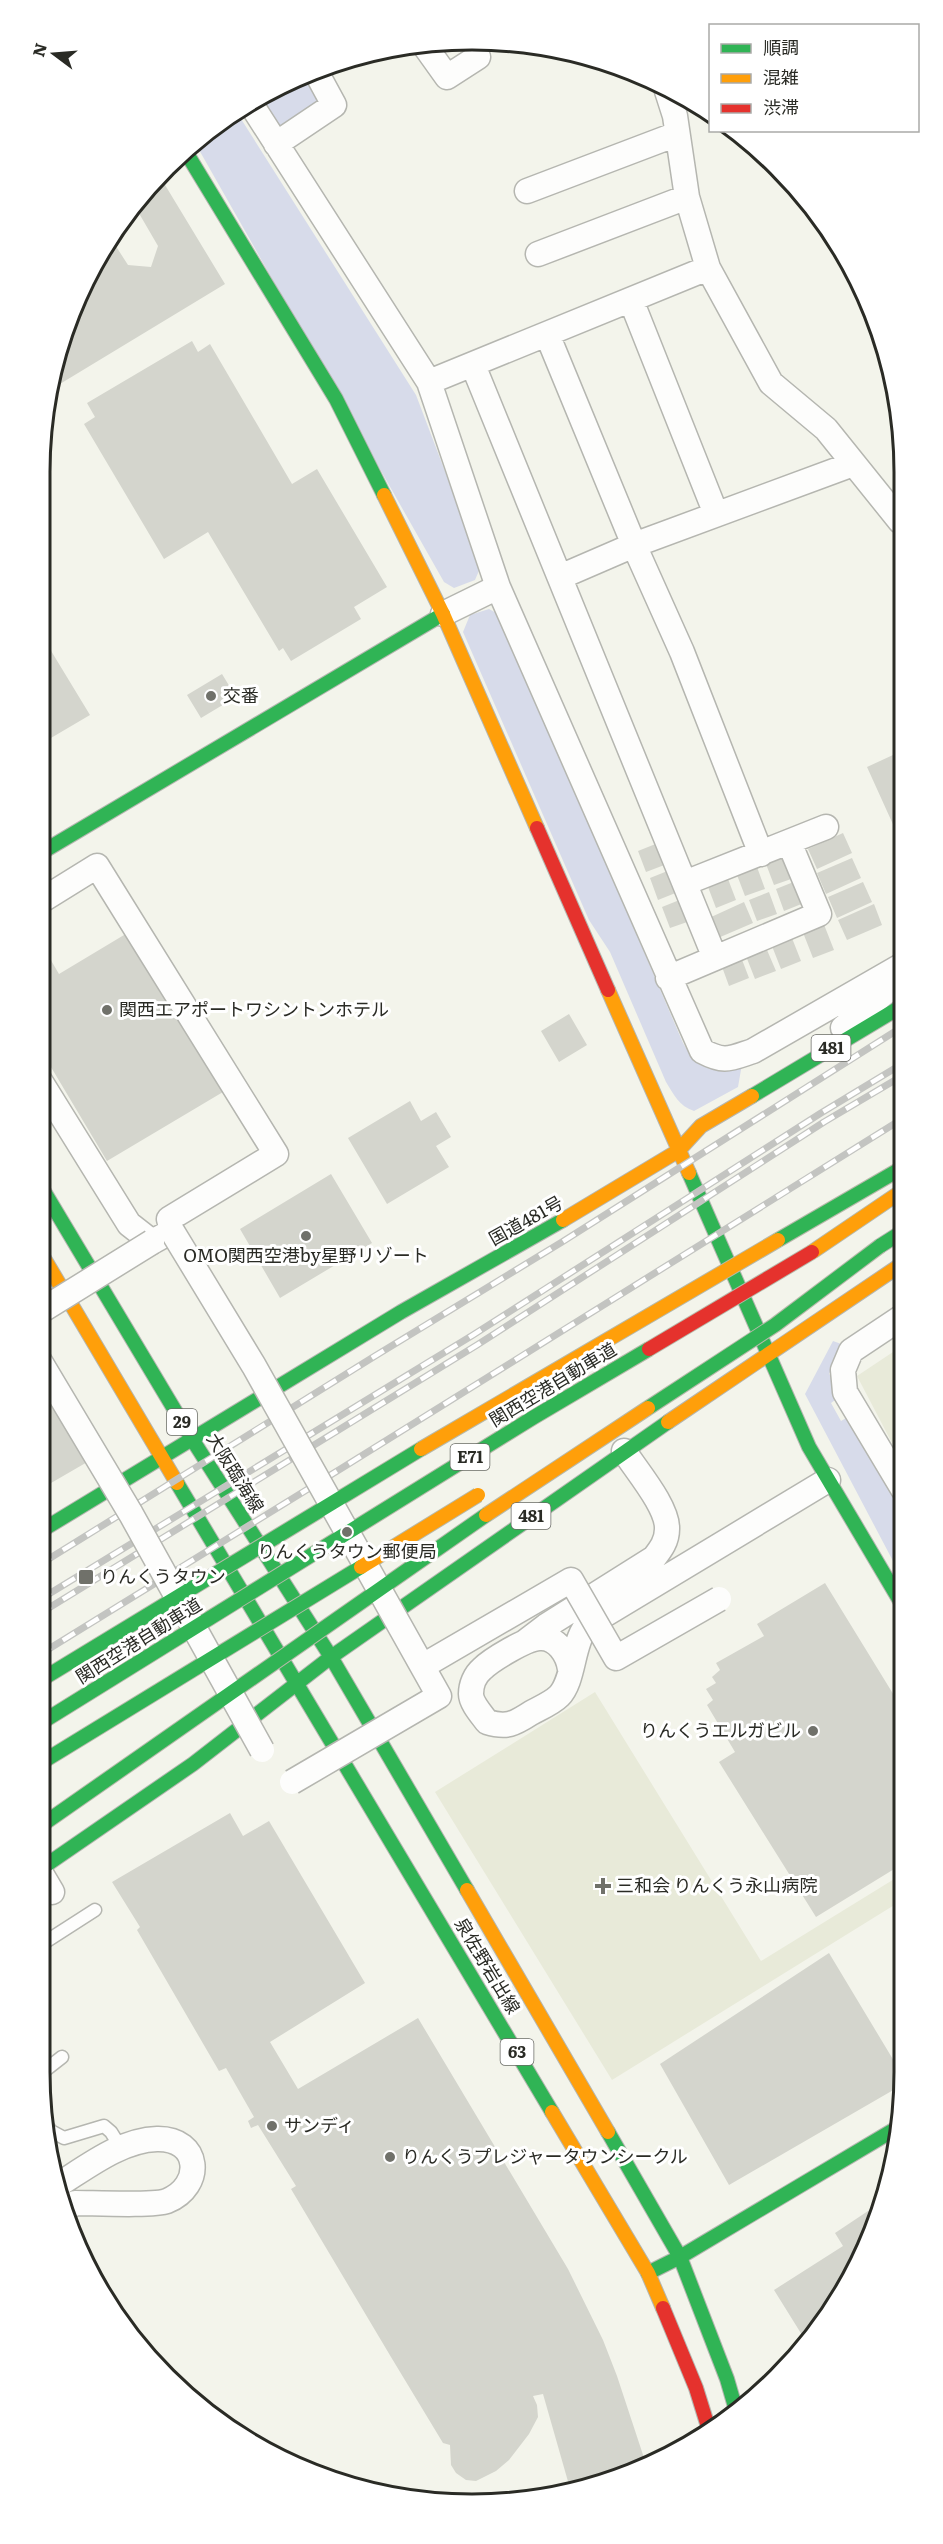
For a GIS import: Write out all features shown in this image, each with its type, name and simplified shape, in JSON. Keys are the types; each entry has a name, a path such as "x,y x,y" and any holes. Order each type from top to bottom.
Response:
{"main road":[{"path":"189,158 336,399 442,614 809,1447 894,1590"},
{"path":"50,847 442,614"},
{"name":"国道481号","path":"161,1458 401,1312 582,1209 678,1151 701,1126 894,1011"},
{"path":"50,1674 453,1429 894,1173"},
{"name":"関西空港自動車道","path":"50,1717 534,1417 813,1252 894,1196"},
{"name":"大阪臨海線","path":"50,1201 192,1439 331,1657"},
{"path":"679,1371 894,1237"},
{"path":"50,1819 504,1502 775,1325 880,1246"},
{"name":"29","path":"50,1269 161,1458 298,1683"},
{"name":"481","path":"50,1862 193,1764 331,1657 624,1451 894,1269"},
{"name":"481","path":"50,1525 161,1458"},
{"name":"E71","path":"50,1757 487,1490"},
{"name":"泉佐野岩出線","path":"331,1657 680,2257 734,2403"},
{"name":"泉佐野岩出線","path":"298,1683 648,2273 696,2388 707,2422"},
{"path":"648,2273 680,2257 889,2133"}],"street":[{"path":"429,52 447,77 478,57"},
{"path":"276,144 334,105 320,78"},
{"path":"670,99 675,116 687,197 708,268 771,383 826,429 894,514"},
{"path":"255,110 429,382 498,587 702,1051 719,1059 732,1058 753,1051 894,971"},
{"path":"526,191 677,134"},
{"path":"538,254 687,197"},
{"path":"429,382 708,268"},
{"path":"631,300 716,514"},
{"path":"547,334 634,545 682,652 761,854"},
{"path":"473,364 715,958"},
{"path":"560,577 634,545 853,464"},
{"path":"442,614 498,587"},
{"path":"685,884 826,827"},
{"path":"668,978 819,914 789,842"},
{"path":"50,895 97,866 276,1154 169,1219 162,1236 50,1305"},
{"path":"806,1063 843,1028 894,986"},
{"path":"50,1097 129,1224 162,1236 254,1366 439,1696 292,1782"},
{"path":"894,1322 851,1351 843,1370 845,1392 894,1474"},
{"path":"50,1378 131,1514 262,1750"},
{"path":"624,1451 664,1512 667,1527 664,1544 654,1558 481,1669 472,1681 471,1696 487,1722 501,1726 514,1724 560,1695 580,1636 586,1626 828,1480"},
{"path":"423,1666 571,1580 616,1658 719,1599"},
{"path":"523,1644 540,1638 552,1642 564,1650 570,1669"},
{"path":"64,2182 121,2148 156,2139 170,2140 183,2146 192,2156 194,2171 182,2193 165,2202 75,2203 71,2205"}],"lane":[{"path":"50,1939 95,1910"},
{"path":"50,2066 62,2057"},
{"path":"54,2133 64,2138 104,2126 111,2132 121,2148"}],"shaded area":[{"path":"312,81 322,98 319,105 279,129 264,105"},
{"path":"241,119 416,395 481,566 475,580 454,588 444,582 199,150"},
{"path":"489,609 500,615 683,1043 701,1065 722,1068 742,1064 738,1087 694,1111 674,1096 666,1082 610,952 589,920 463,632 470,615"},
{"path":"833,1341 844,1345 837,1354 834,1371 829,1373 838,1398 831,1403 841,1421 848,1417 894,1492 894,1563 805,1394"},
{"path":"894,1351 894,1447 857,1376"},
{"name":"三和会 りんくう永山病院","path":"595,1692 761,1961 894,1879 894,1905 612,2080 435,1792"}],"building":[{"path":"164,183 225,284 59,385 72,336 82,310 115,245 128,265 151,267 158,246 139,213"},
{"path":"192,341 198,352 210,344 292,484 317,469 387,587 354,607 361,619 291,661 283,648 279,651 208,532 164,559 84,424 95,417 87,403"},
{"path":"50,649 90,715 50,739"},
{"name":"交番","path":"222,674 236,697 201,718 187,695"},
{"path":"893,755 894,827 867,767"},
{"path":"843,833 852,853 817,869 808,849"},
{"path":"658,843 667,864 646,872 638,851"},
{"path":"786,856 794,878 774,885 766,864"},
{"path":"852,858 861,878 826,894 817,873"},
{"path":"757,867 765,889 745,896 737,875"},
{"path":"670,870 678,892 658,900 650,878"},
{"path":"728,879 736,900 716,908 708,887"},
{"path":"796,881 804,903 784,911 776,889"},
{"path":"863,882 872,902 837,918 828,897"},
{"path":"769,892 777,914 757,921 749,900"},
{"path":"682,899 690,921 670,928 662,907"},
{"path":"744,902 753,923 718,938 709,918"},
{"path":"874,904 882,925 847,940 838,920"},
{"path":"823,922 834,950 813,958 802,930"},
{"name":"関西エアポートワシントンホテル","path":"129,932 223,1092 107,1161 50,1065 50,959 59,974"},
{"path":"790,933 801,961 781,969 770,941"},
{"path":"764,943 776,971 755,979 744,951"},
{"path":"741,957 749,978 729,986 721,964"},
{"path":"569,1014 587,1045 559,1062 541,1031"},
{"path":"410,1101 421,1121 436,1112 451,1137 436,1146 449,1167 387,1204 348,1138"},
{"name":"OMO関西空港by星野リゾート","path":"331,1174 372,1243 280,1298 240,1229"},
{"path":"53,1401 89,1461 50,1484 50,1404"},
{"name":"りんくうエルガビル","path":"825,1583 894,1695 894,1869 816,1917 719,1762 735,1752 707,1705 713,1700 706,1689 716,1683 712,1677 720,1670 716,1663 764,1636 757,1624"},
{"name":"りんくうプレジャータウンシークル","path":"230,1813 243,1836 269,1821 365,1983 270,2042 298,2089 418,2018 568,2269 603,2340 644,2457 607,2472 568,2483 543,2394 533,2396 537,2405 538,2417 529,2434 509,2460 496,2471 476,2481 466,2480 456,2473 451,2465 450,2445 443,2443 391,2357 291,2189 296,2186 258,2125 251,2128 248,2121 254,2117 226,2068 219,2071 137,1930 140,1927 112,1882"},
{"path":"829,1953 894,2061 893,2090 729,2185 660,2064"},
{"path":"870,2209 837,2284 802,2335 774,2290 843,2246 835,2233"}],"railway":[{"path":"50,1558 562,1242 894,1032"},
{"path":"50,1593 473,1335 894,1069"},
{"path":"50,1607 477,1345 824,1122 894,1081"},
{"path":"50,1648 894,1124"}],"traffic: fast":[{"path":"189,158 336,399 384,495"},
{"path":"50,847 443,614"},
{"path":"752,1096 894,1011"},
{"path":"689,1173 809,1447 894,1591"},
{"path":"778,1240 894,1173"},
{"path":"50,1201 192,1439 331,1657 467,1890"},
{"path":"50,1525 401,1312 563,1220"},
{"path":"880,1246 894,1237"},
{"path":"648,1408 775,1325 880,1246"},
{"path":"50,1717 534,1417 649,1349"},
{"path":"50,1862 193,1764 331,1657 668,1422"},
{"path":"50,1674 421,1449"},
{"path":"177,1483 552,2112"},
{"path":"50,1819 486,1515"},
{"path":"50,1757 361,1567"},
{"path":"608,2132 680,2257 734,2403"},
{"path":"648,2273 680,2257 889,2133"}],"traffic: slow":[{"path":"384,495 443,614 537,828"},
{"path":"608,990 689,1173"},
{"path":"563,1220 678,1151 701,1126 752,1096"},
{"path":"812,1252 894,1196"},
{"path":"421,1449 778,1240"},
{"path":"50,1269 177,1483"},
{"path":"668,1422 894,1269"},
{"path":"486,1515 648,1408"},
{"path":"361,1567 478,1495"},
{"path":"467,1890 608,2132"},
{"path":"552,2112 648,2273 663,2308"}],"traffic: jam":[{"path":"537,828 608,990"},
{"path":"649,1349 812,1252"},
{"path":"663,2308 696,2388 707,2422"}],"place":[{"name":"交番","path":"211,696"},
{"name":"関西エアポートワシントンホテル","path":"107,1010"},
{"name":"OMO関西空港by星野リゾート","path":"306,1236"},
{"name":"りんくうタウン郵便局","path":"347,1532"},
{"name":"りんくうタウン","path":"86,1577"},
{"name":"りんくうエルガビル","path":"813,1731"},
{"name":"三和会 りんくう永山病院","path":"603,1886"},
{"name":"サンディ","path":"272,2126"},
{"name":"りんくうプレジャータウンシークル","path":"390,2157"}]}
